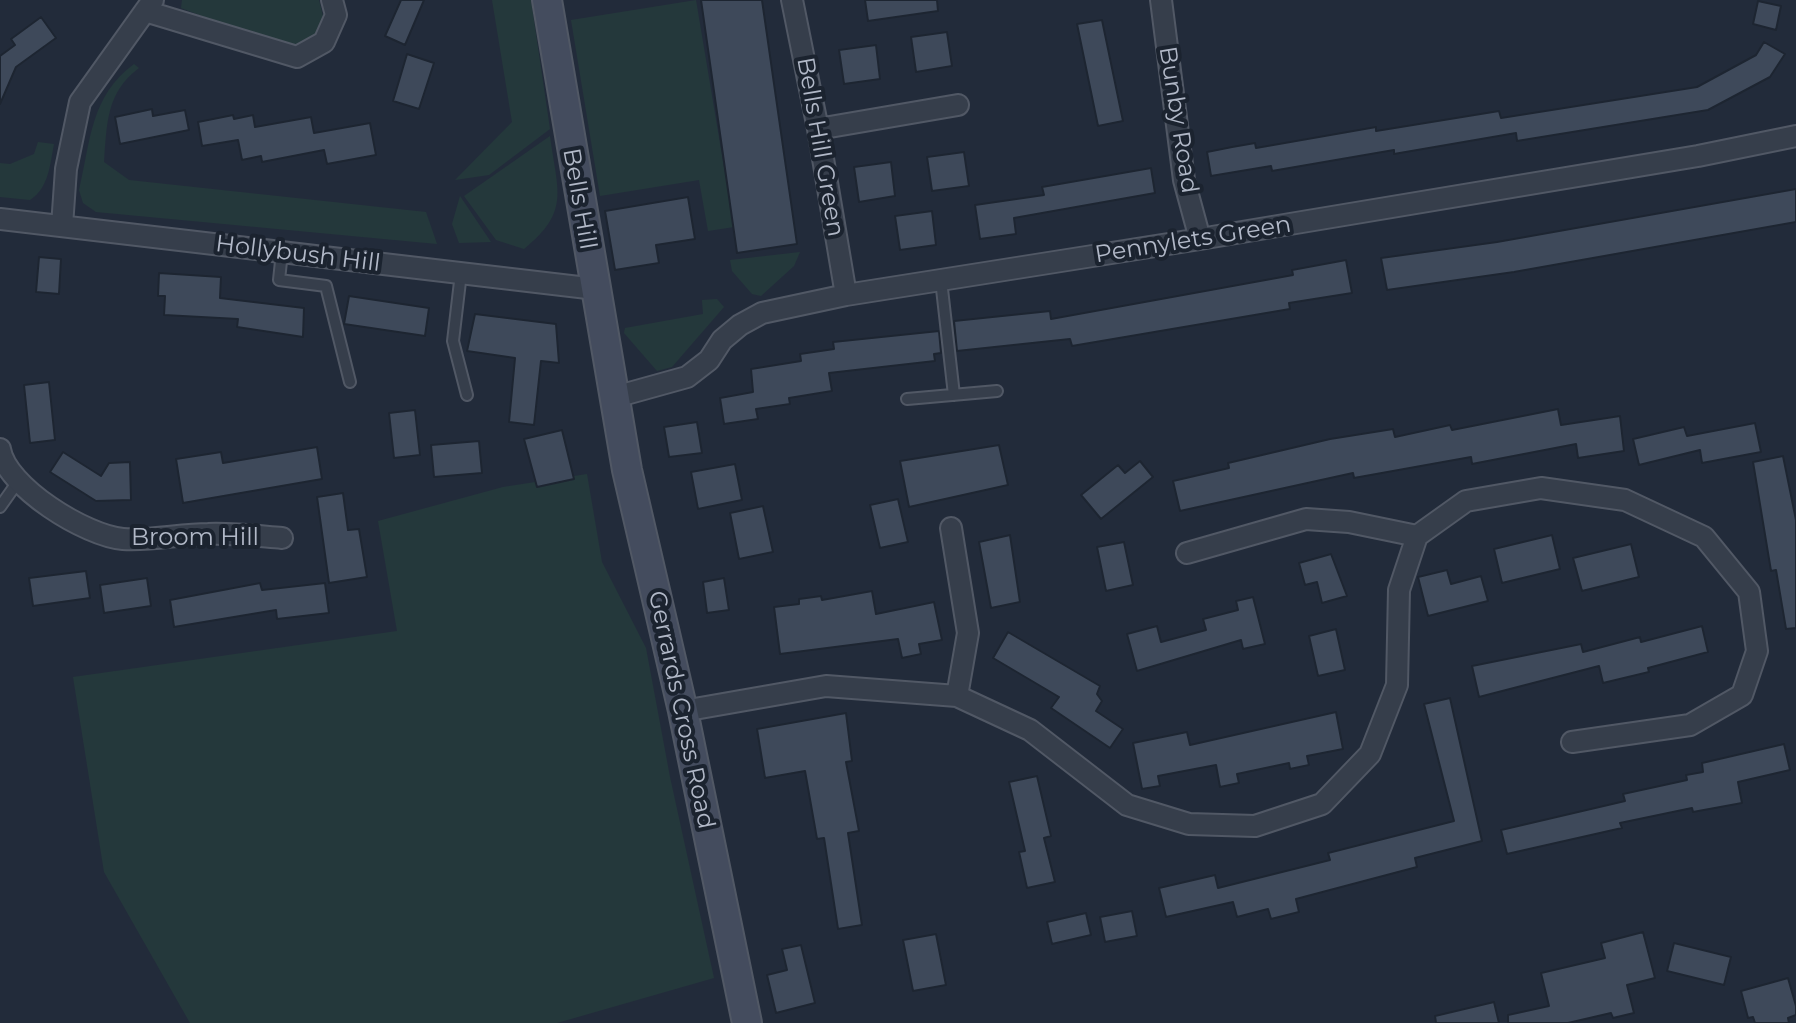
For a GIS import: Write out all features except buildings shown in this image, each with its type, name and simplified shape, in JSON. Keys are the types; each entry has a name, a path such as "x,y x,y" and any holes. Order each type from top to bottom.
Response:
{"main road":[{"name":"Bells Hill","path":"547,0 615,397"},
{"name":"Gerrards Cross Road","path":"615,397 627,470 683,711 747,1023"}],"street":[{"path":"62,226 66,169 80,102 149,6 297,57 324,42 336,15 332,0"},
{"name":"Bells Hill Green","path":"792,0 846,295"},
{"name":"Bunby Road","path":"1161,0 1184,180 1200,239"},
{"path":"818,129 958,105"},
{"name":"Pennylets Green","path":"615,397 687,377 709,360 722,340 762,313 846,295 1698,156 1796,136"},
{"name":"Hollybush Hill","path":"0,219 596,289"},
{"name":"Broom Hill","path":"0,449 2,460 17,483 70,519 121,539 210,533 282,538"},
{"path":"683,711 826,686 957,696 1030,730 1127,805 1189,824 1255,826 1322,804 1370,754 1397,685 1399,590 1417,536 1466,501 1541,488 1625,500 1704,537 1749,592 1757,651 1742,695 1690,725 1572,742"},
{"path":"1187,553 1306,519 1349,522 1417,536"},
{"path":"951,528 968,633 957,696"}],"lane":[{"path":"282,252 279,280 326,286 350,382"},
{"path":"461,273 453,341 467,395"},
{"path":"941,280 954,395"},
{"path":"907,399 997,391"},
{"path":"0,507 17,483"}],"green space":[{"path":"182,0 319,0 324,20 322,37 291,50 181,8"},
{"path":"492,0 531,0 550,129 489,175 455,180 512,122"},
{"path":"696,0 734,227 708,231 699,180 600,196 571,20"},
{"path":"134,64 139,68 120,88 110,110 104,162 129,180 426,212 437,244 96,212 83,203 79,190 94,121 109,91"},
{"path":"550,136 557,199 549,223 524,249 496,240 464,196"},
{"path":"38,142 54,144 48,175 41,189 30,200 0,197 0,163 10,164 34,154"},
{"path":"460,196 491,242 459,243 452,224"},
{"path":"800,252 794,266 761,296 752,294 732,271 730,260"},
{"path":"717,299 724,307 672,367 657,371 624,333 625,328 703,314 702,300"},
{"path":"587,474 602,562 646,648 670,777 714,978 557,1023 190,1023 104,872 73,677 397,631 378,521 503,487"}]}
